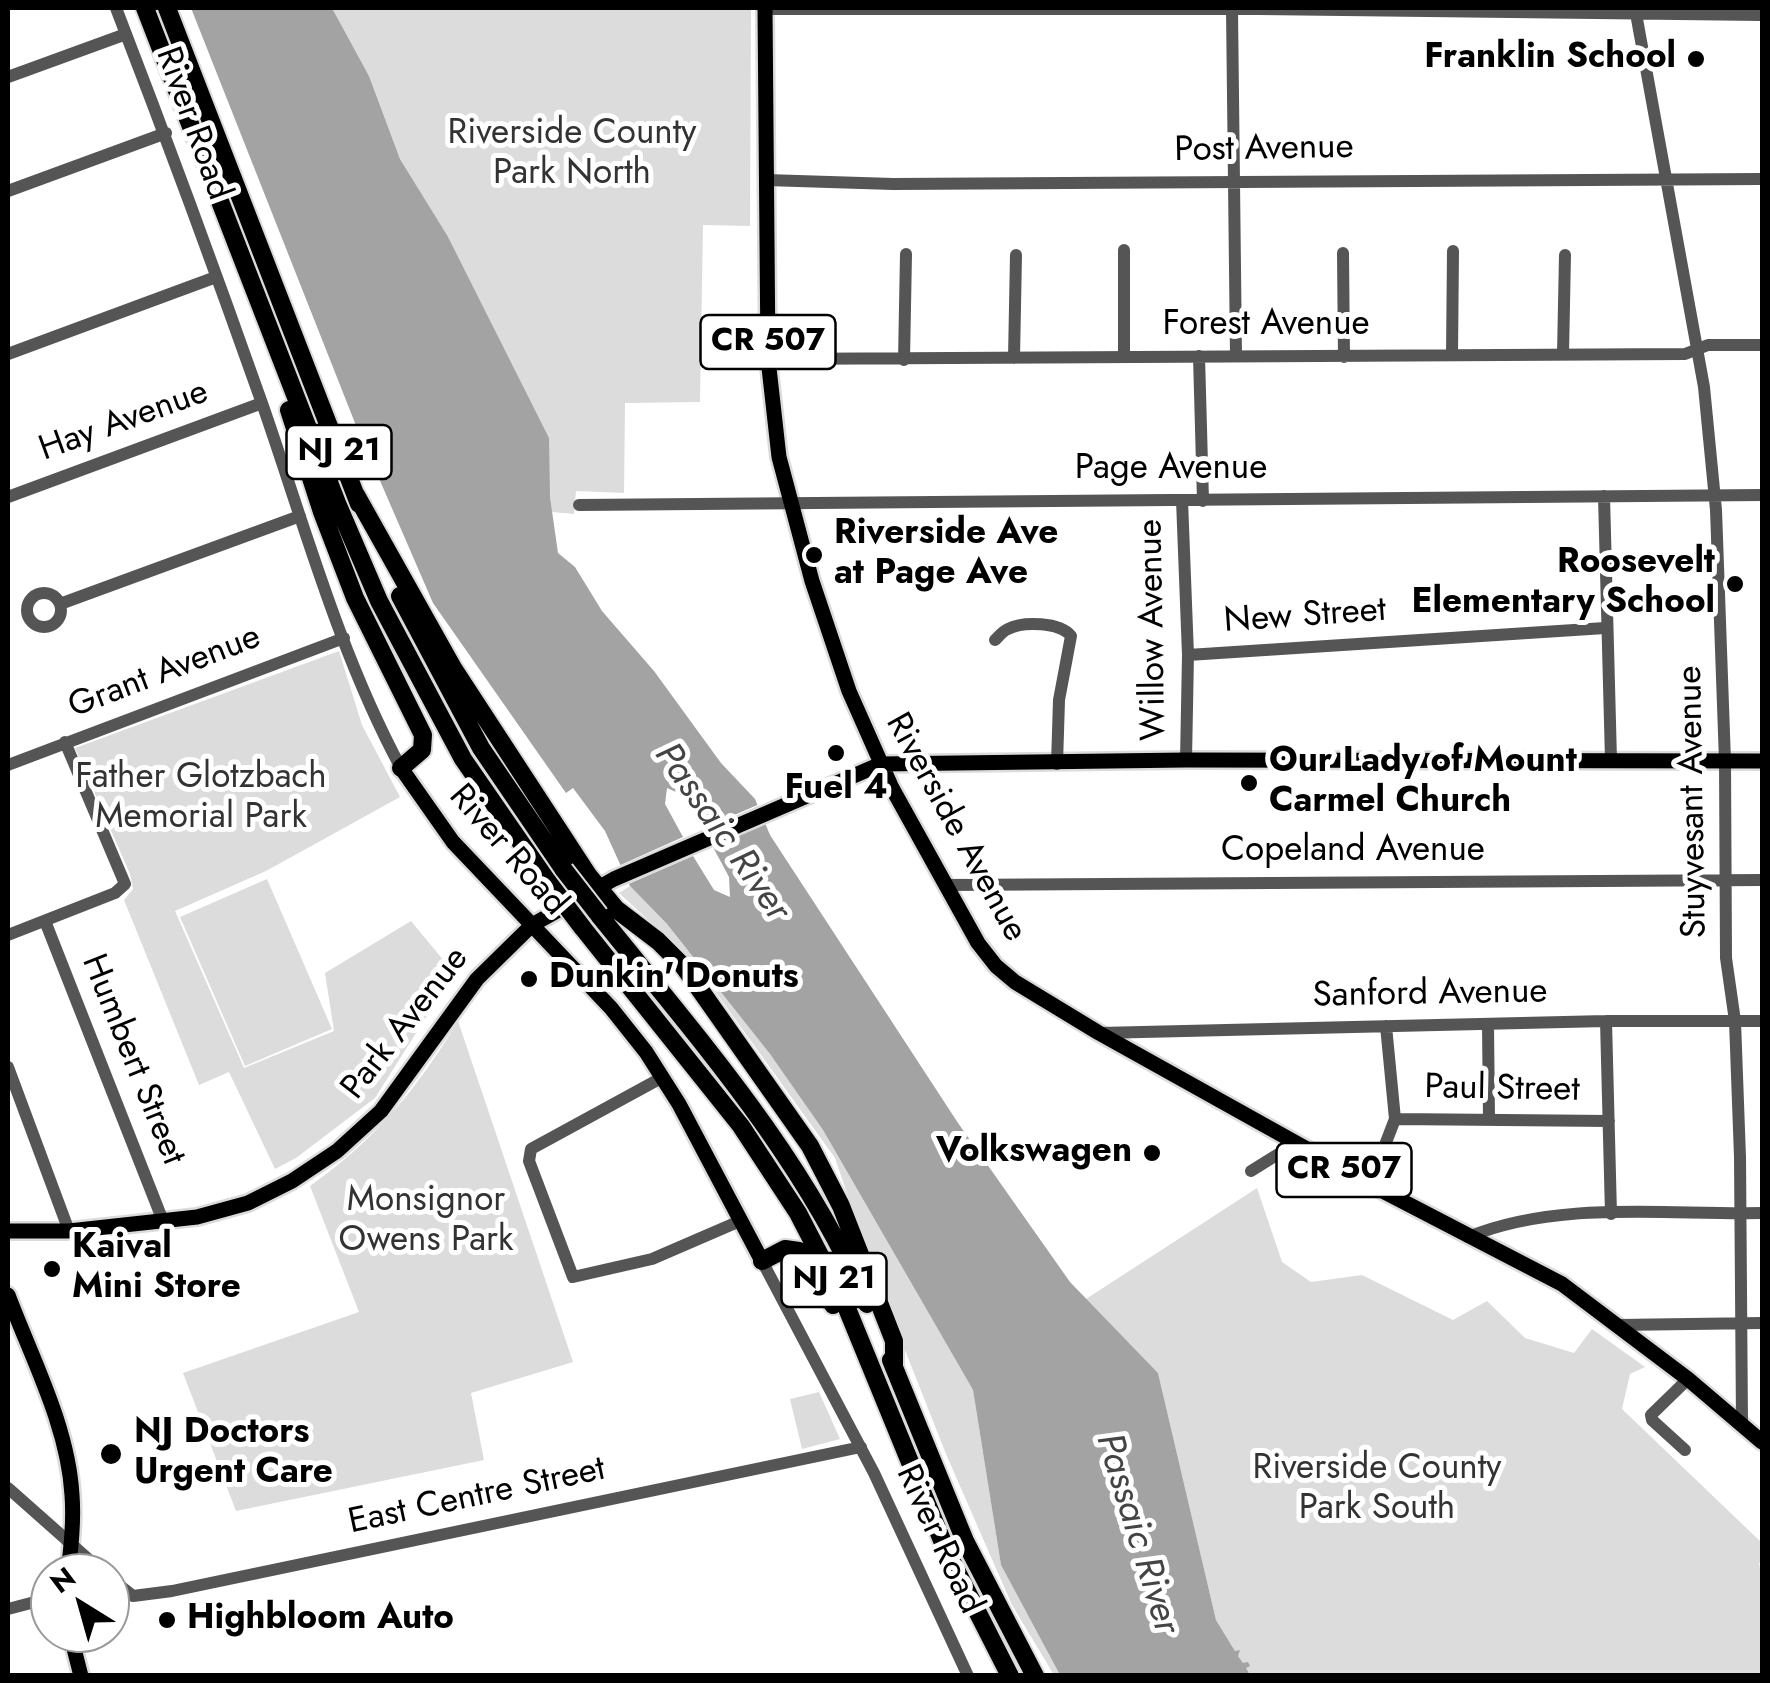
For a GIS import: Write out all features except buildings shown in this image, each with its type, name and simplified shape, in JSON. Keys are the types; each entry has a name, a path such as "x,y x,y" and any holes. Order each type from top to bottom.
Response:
{"highway":[{"name":"NJ 21","path":"145,8 336,503 394,634 463,759 548,882 720,1099 790,1199 846,1306 960,1582 1010,1676"},
{"name":"NJ 21","path":"167,8 356,496 446,688 500,778 564,870 747,1100 798,1173 850,1266 965,1541 1034,1676"},
{"path":"248,276 338,556 366,625 423,735 422,750 401,768"},
{"path":"356,496 453,668 606,884 616,909 684,967 810,1146 842,1206 894,1341 894,1368"},
{"path":"762,1260 785,1249 799,1250 806,1256 918,1484"}],"main road":[{"name":"Riverside Avenue","path":"765,8 768,360 773,430 835,656 882,764 966,925 996,966 1015,982 1370,1184 1562,1284 1688,1379 1762,1441"},
{"path":"882,764 1762,761"},
{"name":"Park Avenue","path":"8,1231 69,1231 197,1218 248,1202 292,1181 337,1150 380,1111 477,978 532,926 606,884 882,764"},
{"name":"River Road","path":"401,768 453,842 620,1018 663,1077 762,1260"},
{"path":"8,1295 63,1442 72,1492 71,1553"}],"street":[{"name":"River Road","path":"116,8 166,134 344,638 374,714 401,768"},
{"path":"765,8 1757,13"},
{"path":"1232,9 1236,355"},
{"name":"Stuyvesant Avenue","path":"1635,11 1698,348 1715,496 1725,761 1726,958 1735,1021 1742,1423"},
{"path":"8,77 126,34"},
{"path":"8,191 166,134"},
{"name":"Post Avenue","path":"766,180 893,184 1762,179"},
{"path":"1124,250 1124,356"},
{"path":"1452,355 1454,252"},
{"path":"1344,253 1344,357"},
{"path":"904,360 906,254"},
{"path":"1563,354 1564,254"},
{"path":"1014,358 1016,255"},
{"path":"8,354 216,277"},
{"name":"Forest Avenue","path":"768,360 1685,354 1698,348 1762,345"},
{"name":"Willow Avenue","path":"1199,356 1204,500"},
{"name":"Hay Avenue","path":"8,497 262,403"},
{"name":"Page Avenue","path":"579,505 1762,495"},
{"path":"1604,496 1610,760"},
{"name":"Willow Avenue","path":"1182,500 1188,654 1186,760"},
{"path":"60,604 300,516"},
{"path":"995,640 1009,627 1048,625 1066,630 1071,636 1059,700 1057,764"},
{"name":"New Street","path":"1188,654 1605,628"},
{"name":"Grant Avenue","path":"8,764 344,638"},
{"path":"8,935 115,893 125,884 65,742"},
{"name":"Copeland Avenue","path":"944,885 1762,880"},
{"name":"Humbert Street","path":"45,921 164,1221"},
{"path":"1606,1021 1612,1214"},
{"name":"Sanford Avenue","path":"1100,1033 1762,1021"},
{"path":"1488,1024 1489,1120"},
{"path":"1370,1184 1395,1119 1386,1026"},
{"path":"8,1067 69,1231"},
{"path":"663,1077 531,1149 530,1161 573,1277 652,1259 740,1221"},
{"name":"Paul Street","path":"1395,1119 1609,1121"},
{"path":"1251,1171 1296,1143"},
{"path":"1468,1237 1524,1218 1762,1213"},
{"name":"River Road","path":"762,1260 861,1447 968,1676"},
{"path":"1618,1325 1762,1323"},
{"path":"1684,1450 1651,1415 1688,1379"},
{"name":"East Centre Street","path":"130,1594 172,1591 861,1447"},
{"path":"8,1488 81,1553"}],"green space":[{"name":"Riverside County Park North","path":"332,8 751,8 750,226 703,225 700,402 625,403 624,493 576,491 574,514 552,512 550,497 447,235 400,159 369,76"},
{"name":"Father Glotzbach Memorial Park","path":"339,651 362,725 400,797 266,871 175,911 244,1068 334,1031 325,973 411,921 454,973 375,1098 296,1158 275,1169 229,1072 199,1085 124,900 133,889 130,874 75,748"},
{"path":"267,879 332,1029 245,1066 180,917"},
{"path":"630,886 667,924 770,1054 823,1130 973,1390 1001,1565 1060,1675 1054,1675 1012,1605 946,1454 869,1259 835,1158 694,962 619,893"},
{"name":"Monsignor Owens Park","path":"458,1021 573,1362 471,1393 484,1460 236,1511 183,1373 359,1312 310,1186 355,1150 393,1112"},
{"name":"Riverside County Park South","path":"1257,1188 1282,1262 1311,1282 1362,1275 1453,1320 1487,1301 1525,1338 1574,1353 1592,1329 1645,1367 1630,1374 1622,1409 1762,1543 1762,1675 1250,1675 1216,1620 1158,1373 1086,1299"},
{"path":"819,1392 840,1439 802,1449 790,1399"}],"water":[{"name":"Passaic River","path":"191,8 332,8 369,76 400,159 447,235 549,438 550,497 558,553 575,567 602,611 654,671 721,763 755,799 770,835 958,1123 1070,1282 1158,1373 1216,1620 1235,1651 1240,1650 1238,1656 1243,1663 1248,1662 1250,1675 1060,1675 1001,1565 973,1390 823,1130 770,1054 667,924 630,886 605,831 573,788 566,793 433,603 355,423"}],"pier":[{"path":"667,788 683,795 702,829 762,803 770,822 713,847 729,877 730,897 714,890 693,856 624,886 616,867 683,837 665,804"}],"place":[{"name":"Franklin School","path":"1696,59"},
{"name":"Riverside Ave at Page Ave","path":"814,555"},
{"name":"Roosevelt Elementary School","path":"1735,584"},
{"name":"Fuel 4","path":"836,753"},
{"name":"Our Lady of Mount Carmel Church","path":"1249,783"},
{"name":"Dunkin' Donuts","path":"529,979"},
{"name":"Volkswagen","path":"1152,1153"},
{"name":"Kaival Mini Store","path":"52,1269"},
{"name":"NJ Doctors Urgent Care","path":"111,1454"},
{"name":"Highbloom Auto","path":"167,1620"}]}
